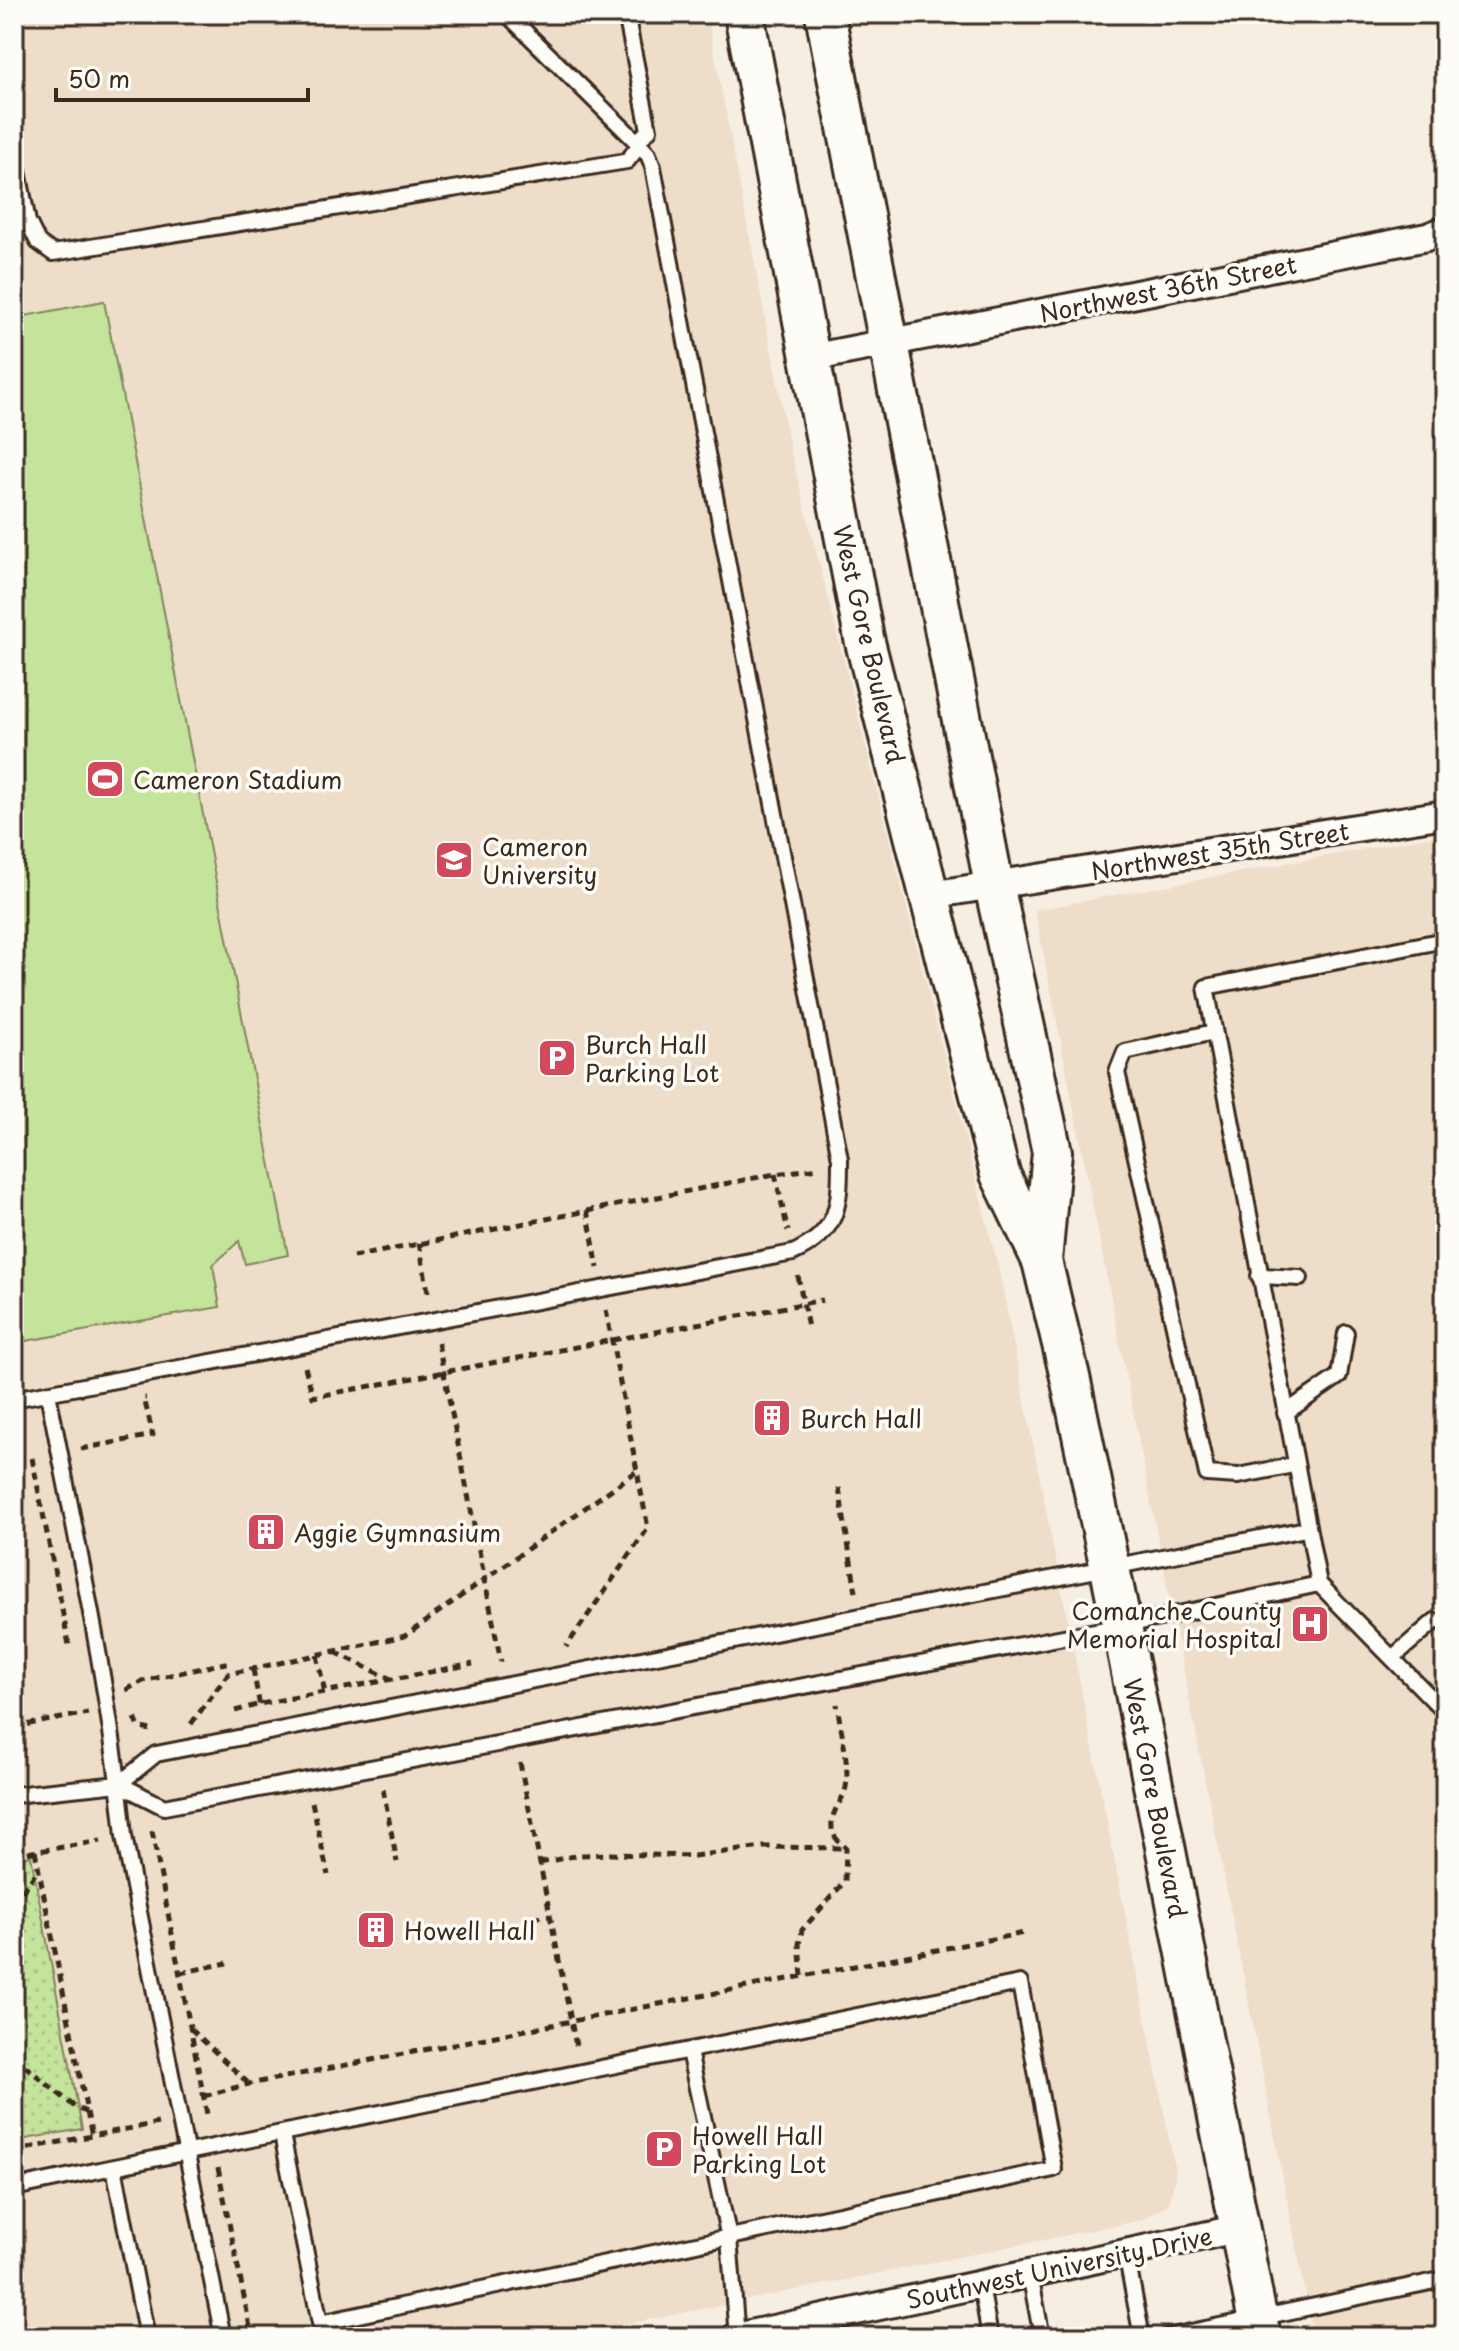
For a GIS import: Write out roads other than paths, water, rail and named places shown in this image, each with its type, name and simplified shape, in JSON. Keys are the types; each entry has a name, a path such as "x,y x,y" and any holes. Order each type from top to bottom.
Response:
{"main road":[{"name":"West Gore Boulevard","path":"744,14 864,638 1000,1174 1042,1261 1111,1569 1260,2328"},
{"name":"West Gore Boulevard","path":"825,14 994,885 1052,1152 1042,1261"}],"street":[{"name":"Northwest 36th Street","path":"810,358 1427,237 1445,230"},
{"name":"Northwest 35th Street","path":"930,895 1445,814"},
{"name":"Southwest University Drive","path":"737,2337 1241,2228"}],"lane":[{"path":"14,1399 793,1253 814,1243 827,1228 840,1197 840,1159 653,167 648,154 639,144 507,14"},
{"path":"14,151 28,222 38,242 53,253 627,161 649,130 626,14"},
{"path":"1441,1708 1319,1584 1306,1529 1206,987 1445,940"},
{"path":"1214,1032 1125,1052 1117,1072 1207,1474 1238,1476 1294,1465"},
{"path":"1259,1276 1300,1278"},
{"path":"1285,1413 1339,1376 1346,1333"},
{"path":"48,1393 119,1784 124,1836 223,2337"},
{"path":"119,1784 156,1754 1306,1529"},
{"path":"14,1795 119,1784 164,1807 1122,1626 1319,1584"},
{"path":"1392,1658 1435,1621"},
{"path":"14,2188 1020,1983 1054,2169 320,2323 282,2135"},
{"path":"689,2051 729,2238 737,2337"},
{"path":"114,2167 147,2337"},
{"path":"1126,2253 1142,2337"},
{"path":"1030,2274 1042,2337"},
{"path":"1167,2337 1260,2328 1445,2279"},
{"path":"981,2285 990,2337"}],"place":[{"name":"Cameron Stadium","path":"105,779"},
{"name":"Cameron University","path":"454,860"},
{"name":"Burch Hall Parking Lot","path":"557,1058"},
{"name":"Burch Hall","path":"772,1418"},
{"name":"Aggie Gymnasium","path":"266,1532"},
{"name":"Comanche County Memorial Hospital","path":"1310,1624"},
{"name":"Howell Hall","path":"376,1930"},
{"name":"Howell Hall Parking Lot","path":"664,2149"}]}
